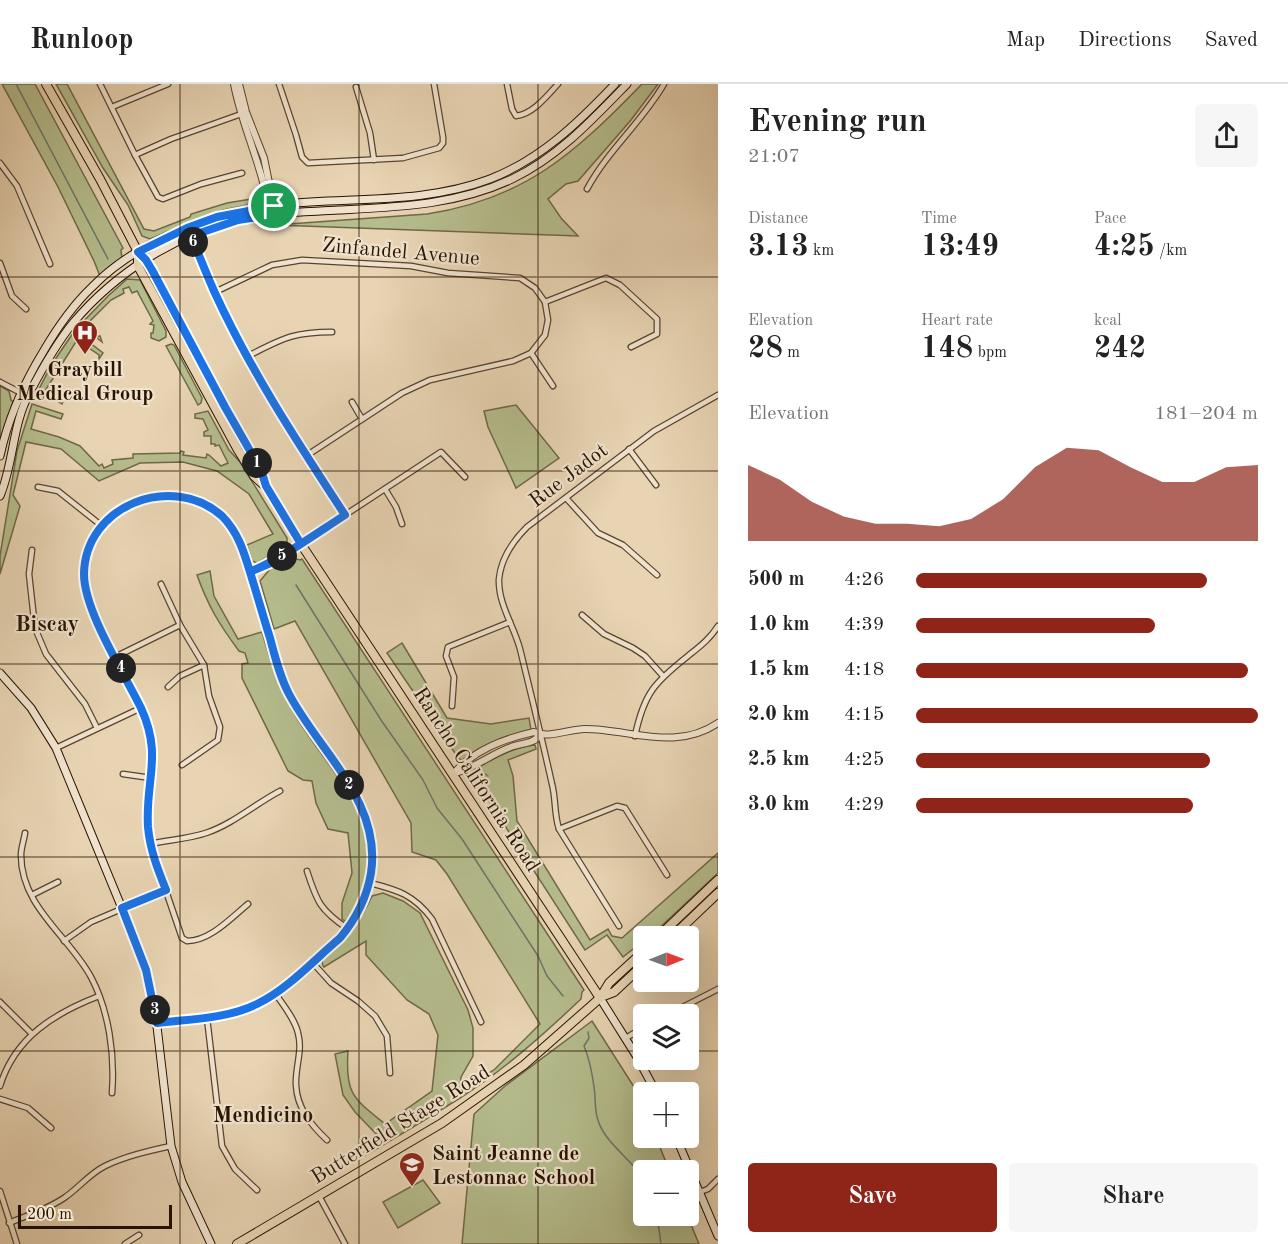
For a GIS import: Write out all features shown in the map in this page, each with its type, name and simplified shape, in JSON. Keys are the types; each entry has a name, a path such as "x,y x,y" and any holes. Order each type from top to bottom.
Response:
{"main road":[{"name":"Rancho California Road","path":"46,84 261,470 266,486 301,544 626,1038 650,1082"},
{"path":"0,456 6,431 20,393 67,315 97,282 138,252 187,228 223,215 424,196 490,179 520,165 560,138 615,84"},
{"path":"0,496 8,477 12,449 28,395 72,324 107,288 146,260 191,236 272,210 425,205 481,191 513,179 560,149 593,120 627,84"},
{"name":"Rancho California Road","path":"138,252 138,266 211,403 254,476 266,486"},
{"path":"211,403 219,406 238,438 247,445"},
{"path":"0,673 31,708 56,748 146,970 157,1023 171,1146 182,1182 210,1244"},
{"path":"670,926 718,880"},
{"path":"683,926 718,893"},
{"name":"Butterfield Stage Road","path":"237,1244 413,1141 486,1094 524,1065 600,998 609,983 633,961"},
{"name":"Butterfield Stage Road","path":"600,998 614,992 633,974"},
{"path":"681,1148 718,1236"}],"street":[{"path":"100,84 156,194 163,199 201,184 242,173"},
{"path":"112,107 168,84"},
{"path":"234,84 264,158 272,210"},
{"path":"239,84 244,112"},
{"path":"279,84 303,159 308,163 415,156 440,148 443,138 434,84"},
{"path":"507,84 512,109 516,116 527,112 558,84"},
{"path":"587,189 597,170 648,110 664,84"},
{"path":"356,87 370,133 374,159"},
{"path":"135,155 244,112"},
{"path":"0,163 17,186 50,264"},
{"path":"187,228 215,292 248,356 306,456 345,515"},
{"name":"Zinfandel Avenue","path":"215,292 272,265 302,260 411,266 448,273 520,278 535,288 545,302"},
{"path":"0,263 12,296 26,309"},
{"path":"306,456 402,393 430,380 513,361 531,353 545,335 548,320 545,302 606,278 620,285 657,319 657,334 631,348"},
{"path":"248,356 289,335 306,332 332,332"},
{"path":"531,353 553,386"},
{"path":"0,382 28,395"},
{"name":"Rue Jadot","path":"559,829 553,787 519,646 500,596 499,579 507,552 527,527 629,449 675,417 718,395"},
{"path":"352,402 363,419"},
{"path":"629,449 656,485"},
{"path":"250,572 273,562 441,452 465,477"},
{"path":"38,487 58,491 102,526"},
{"path":"384,489 396,507 402,524"},
{"path":"157,1023 207,1018 243,1009 275,993 348,929 365,898 373,864 367,820 352,788 288,692 278,668 242,546 231,526 214,510 192,499 166,495 141,499 115,513 102,526 90,545 84,574 92,610 148,723 153,764 148,807 150,844 182,938 187,941 201,939 248,904"},
{"path":"566,498 598,533 623,546 657,575"},
{"path":"32,550 29,574 35,628 46,654 86,704 97,728"},
{"path":"162,584 180,625 204,665 209,696 220,727 218,741 182,765"},
{"path":"582,615 604,634 645,656 663,676"},
{"path":"452,706 454,677 446,656 448,647 510,622"},
{"path":"115,657 180,625"},
{"path":"635,736 645,700 663,676 706,642 718,626"},
{"path":"168,687 180,676 204,665"},
{"path":"56,748 141,708"},
{"path":"453,774 468,770 511,747 536,741 540,735 578,729 596,729 657,739 691,735 718,723"},
{"path":"123,774 151,778"},
{"path":"150,844 205,833 235,820 261,800 280,791"},
{"path":"619,926 559,829 617,807 625,808 667,875"},
{"path":"25,833 21,854 23,875 32,895 45,918 91,976 99,996 108,1025 114,1073 112,1093"},
{"path":"307,872 316,900 330,916 348,929"},
{"path":"32,895 58,882"},
{"path":"370,883 406,894 432,919 482,1022"},
{"path":"64,941 91,922 166,890"},
{"path":"312,962 338,990 358,1001 375,1016 387,1036 390,1073"},
{"path":"689,1004 718,989"},
{"path":"275,993 298,1032 300,1056 296,1084 301,1107 314,1128 327,1140"},
{"path":"0,1086 13,1058 32,1034 49,1020 71,1007 99,996"},
{"path":"0,1002 32,1034"},
{"path":"207,1018 222,1146 235,1169 257,1190"},
{"path":"626,1038 633,1034"},
{"path":"0,1099 28,1108 51,1128"},
{"path":"9,1223 40,1211 66,1197 88,1176 104,1167 122,1159 171,1146"},
{"path":"700,1192 708,1189 718,1179"},
{"path":"0,1191 17,1244"},
{"path":"319,1196 345,1244"},
{"path":"124,1244 139,1235"}],"green space":[{"path":"2,84 35,84 123,248 121,250 122,259 100,276 58,187"},
{"path":"56,84 67,84 144,229 154,231 190,217 191,214 227,203 257,198 263,193 263,197 257,203 223,210 150,239 142,236 128,205 103,168"},
{"path":"642,84 658,84 631,120 578,181 566,184 548,199 561,218 578,236 275,225 427,214 462,207 493,197 546,169 570,152"},
{"path":"127,279 140,280 166,331 166,337 159,341 151,338 154,325 150,324 153,321 137,291 132,293 129,287 123,289 124,293 111,300 89,322 96,337 100,336 102,342 80,325"},
{"path":"73,333 77,333 103,353 99,359 99,355 77,340 45,391 63,401 62,404 39,389 52,364"},
{"path":"174,345 202,398 198,405 166,346"},
{"path":"0,386 9,391 13,402 0,441"},
{"path":"32,404 63,414 61,419 36,411 31,429 80,446 99,466 102,464 104,468 113,464 112,460 133,458 133,454 180,453 181,451 184,452 183,455 206,458 207,454 221,466 228,463 219,445 211,444 211,436 204,436 204,432 208,430 203,419 195,418 195,414 208,411 229,450 240,462 287,538 287,546 257,563 252,561 247,545 273,534 249,494 217,471 183,462 140,463 99,481 61,449 26,442 13,495 20,506 0,574 0,556 17,451"},
{"path":"516,405 559,458 516,488 488,427 484,411"},
{"path":"289,557 302,559 584,990 581,999 492,1076 354,1162 380,1138 355,1112 343,1095 335,1054 348,1051 348,1077 353,1094 365,1108 385,1124 432,1091 438,1035 429,1014 407,1000 366,955 366,941 323,966 322,960 351,931 372,896 383,893 403,901 420,913 468,1010 473,1028 473,1056 461,1077 460,1093 495,1069 540,1024 447,874 436,860 412,852 411,823 295,621 274,629 260,581 270,569"},
{"path":"210,571 214,596 238,639 262,632 284,694 307,734 348,793 358,814 365,836 368,860 362,895 355,910 345,921 342,919 342,903 352,873 348,833 328,829 316,803 312,781 303,780 288,771 242,678 242,664 248,663 245,653 239,651 226,632 201,586 197,575"},
{"path":"402,643 447,718 491,724 529,718 531,730 476,751 463,760 459,759 387,653"},
{"path":"535,745 536,749 508,760 513,776 517,821 590,940 608,929 612,936 622,938 633,928 633,949 623,957 607,935 585,950 487,798 470,781 473,771 487,762 502,754"},
{"path":"718,853 718,873 661,926 636,926"},
{"path":"592,1021 633,1085 633,1148 660,1148 665,1160 633,1160 633,1226 692,1226 699,1244 462,1244 474,1114 505,1086"},
{"path":"423,1180 440,1203 398,1228 383,1202"}],"waterway":[{"path":"16,84 108,259"},
{"path":"296,585 381,720 423,780 437,808 462,839 538,956 547,976 563,996"},
{"path":"484,773 488,776"},
{"path":"482,784 487,784"},
{"path":"588,1032 589,1038 584,1046 592,1071 598,1120 606,1136 633,1166"},
{"path":"659,1226 661,1244"}],"place":[{"name":"Graybill Medical Group","path":"85,356"},
{"name":"Saint Jeanne de Lestonnac School","path":"412,1188"}],"district":[{"name":"Biscay","path":"47,623"},
{"name":"Mendicino","path":"263,1114"}],"route":[{"path":"274,206 217,217 187,228 138,252 152,270 261,470 266,486 301,544 273,562 250,572 278,668 288,692 352,788 360,804 370,832 373,864 365,898 348,929 275,993 258,1003 226,1014 157,1023 146,970 122,908 166,890 154,861 148,826 153,764 151,737 148,723 92,610 84,574 86,559 90,545 108,519 128,505 154,496 166,495 192,499 223,517 242,546 250,572 264,566 273,562 291,550 301,544 345,515 306,456 248,356 215,292 191,236 238,220 276,214 274,206"}]}
